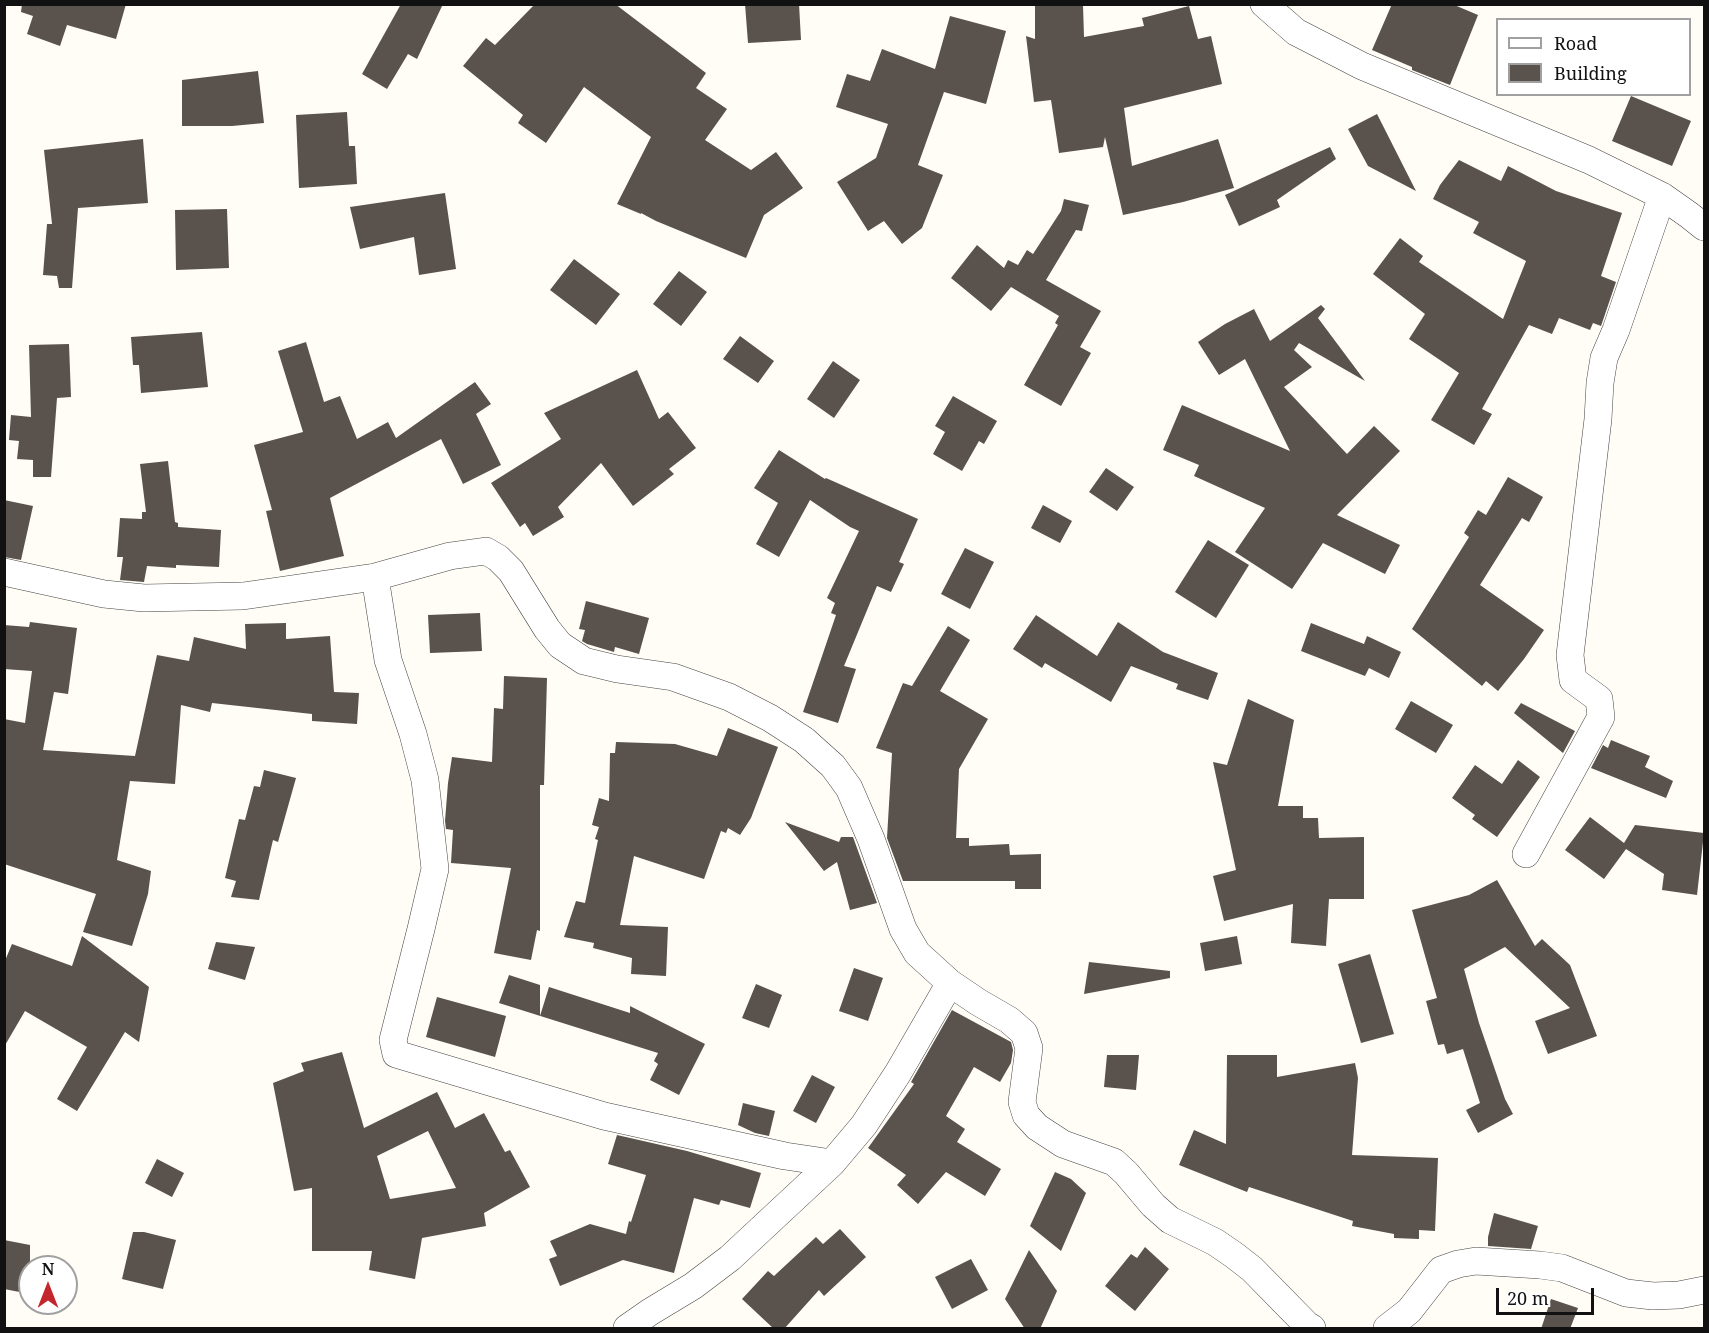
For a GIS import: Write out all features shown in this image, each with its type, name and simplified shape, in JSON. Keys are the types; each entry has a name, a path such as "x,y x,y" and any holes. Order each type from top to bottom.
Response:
{"street":[{"path":"1264,4 1296,32 1362,66 1589,160 1662,196 1704,227"},
{"path":"1526,854 1601,717 1599,699 1573,680 1570,655 1598,419 1600,384 1604,358 1616,330 1662,196"},
{"path":"4,572 104,594 144,598 243,596 375,577 450,556 486,551 498,558 511,571 547,629 561,645 584,661 617,669 673,677 720,694 770,718 804,740 833,766 849,788 871,839 903,929 917,953 950,983 1009,1020 1024,1033 1029,1048 1022,1101 1026,1114 1037,1127 1063,1144 1114,1162 1153,1205 1170,1220 1215,1242 1234,1255 1312,1329"},
{"path":"375,577 388,660 413,734 425,780 435,869 393,1040 396,1054 604,1116 785,1156 832,1163"},
{"path":"627,1329 693,1286 730,1258 832,1163 864,1125 887,1090 950,983"},
{"path":"1387,1329 1408,1311 1441,1270 1476,1261 1562,1268 1626,1293 1653,1296 1679,1295 1704,1290"}],"building":[{"path":"22,4 126,4 116,39 67,25 60,46 27,34 33,16 21,12"},
{"path":"401,4 443,4 417,59 408,54 387,89 362,74"},
{"path":"535,4 615,4 706,73 696,88 727,109 705,140 751,170 776,152 803,188 764,215 746,258 617,204 651,137 584,87 546,143 518,123 523,115 463,66 486,38 495,45"},
{"path":"745,4 799,4 801,40 748,43"},
{"path":"1392,4 1452,4 1478,15 1450,85 1412,70 1412,67 1372,50"},
{"path":"1083,5 1084,37 1144,26 1142,18 1189,6 1198,39 1211,36 1222,84 1124,108 1132,166 1218,139 1234,188 1123,215 1105,137 1103,147 1059,153 1051,100 1034,102 1026,36 1035,39 1035,6"},
{"path":"950,16 1006,31 986,104 944,92 918,165 943,175 922,228 902,244 884,221 868,231 837,182 876,158 888,124 836,107 847,74 870,81 882,49 935,69"},
{"path":"258,71 264,123 232,126 182,126 182,80"},
{"path":"1631,96 1691,121 1672,166 1612,141"},
{"path":"347,112 349,146 355,146 357,184 299,188 296,115"},
{"path":"1377,114 1416,191 1368,166 1348,129"},
{"path":"143,139 148,203 78,208 72,288 59,288 57,276 43,275 47,224 52,224 44,150"},
{"path":"1330,147 1336,159 1277,200 1280,207 1239,226 1225,195"},
{"path":"1459,160 1501,181 1508,166 1556,191 1622,213 1601,276 1616,282 1601,326 1593,323 1590,330 1559,318 1552,334 1529,325 1482,409 1492,414 1474,445 1431,420 1459,373 1409,339 1425,314 1373,274 1400,238 1423,256 1419,262 1503,319 1526,261 1473,233 1479,222 1433,199 1440,185"},
{"path":"445,193 456,269 419,275 414,237 360,249 350,207"},
{"path":"1064,199 1089,205 1082,231 1076,230 1046,280 1101,311 1080,347 1091,353 1061,406 1024,385 1058,325 1055,323 1059,316 1011,287 991,311 951,278 977,245 1004,268 1008,260 1018,265 1027,250 1033,254 1061,211"},
{"path":"227,209 229,268 176,270 175,210"},
{"path":"574,259 620,294 596,325 550,290"},
{"path":"679,271 707,292 681,326 653,304"},
{"path":"1321,305 1325,309 1318,318 1365,381 1299,343 1294,350 1312,367 1284,387 1347,454 1374,426 1400,451 1337,515 1400,545 1385,574 1323,543 1292,589 1235,552 1265,508 1194,476 1199,465 1163,450 1182,405 1290,451 1245,359 1219,375 1198,342 1225,324 1254,309 1270,341"},
{"path":"202,332 208,387 141,393 139,365 133,365 131,337"},
{"path":"740,336 774,361 758,383 723,359"},
{"path":"306,342 324,402 340,396 357,439 388,422 396,438 475,382 491,404 476,414 501,465 463,484 441,439 330,498 344,556 280,571 266,511 272,510 254,445 303,432 278,351"},
{"path":"69,344 71,397 57,398 51,477 33,477 33,460 17,459 19,441 9,440 11,415 31,417 29,345"},
{"path":"833,361 860,380 834,418 807,399"},
{"path":"637,370 659,419 668,412 696,448 669,469 674,474 633,506 601,463 558,507 564,517 533,536 525,523 520,527 491,483 561,439 544,413"},
{"path":"953,396 997,421 984,444 979,441 962,471 933,454 945,432 935,426"},
{"path":"779,450 825,479 918,519 899,562 904,564 891,592 877,586 844,666 856,669 838,723 803,712 836,615 831,613 835,603 827,598 859,531 810,500 779,557 756,544 778,503 754,488"},
{"path":"168,461 175,522 178,523 178,527 221,530 219,567 147,566 144,582 120,580 123,557 117,557 120,518 142,519 142,512 146,512 140,464"},
{"path":"1106,468 1134,487 1117,511 1089,492"},
{"path":"1508,477 1543,497 1529,522 1522,518 1480,585 1544,630 1498,691 1486,681 1482,686 1412,629 1469,537 1464,533 1478,510 1486,515"},
{"path":"4,500 33,506 21,560 4,557"},
{"path":"1043,505 1072,521 1060,543 1031,528"},
{"path":"1208,540 1249,565 1216,618 1175,592"},
{"path":"965,548 994,562 970,609 941,594"},
{"path":"586,601 649,618 639,654 615,647 614,652 582,641 585,630 579,629"},
{"path":"480,613 482,651 430,653 428,615"},
{"path":"1036,615 1097,656 1118,622 1163,652 1218,673 1208,700 1176,689 1178,684 1131,666 1111,702 1045,663 1042,668 1013,649"},
{"path":"30,622 77,628 68,694 54,692 43,750 135,756 157,655 189,661 194,637 246,649 245,624 286,623 286,639 330,636 334,692 359,693 357,724 312,721 312,714 212,703 210,712 181,705 175,784 130,781 117,860 151,871 148,894 132,946 83,932 96,894 4,864 4,719 25,723 32,671 4,669 4,625 29,627"},
{"path":"1311,623 1364,644 1367,636 1401,652 1389,678 1369,668 1365,676 1301,651"},
{"path":"948,626 970,640 940,691 988,719 959,769 956,838 969,838 969,846 1009,844 1010,855 1041,854 1041,889 1015,889 1015,881 903,881 887,838 892,753 876,748 903,683 912,686"},
{"path":"504,676 547,678 544,785 540,785 540,931 537,930 531,960 494,953 511,868 451,863 453,830 446,829 445,821 452,757 492,762 494,708 503,709"},
{"path":"1248,699 1294,720 1278,806 1303,806 1303,818 1318,818 1319,838 1364,837 1364,899 1329,899 1326,946 1291,943 1293,904 1224,921 1213,876 1236,870 1213,762 1227,765"},
{"path":"1411,701 1453,725 1436,753 1395,729"},
{"path":"1521,703 1575,731 1563,753 1514,713"},
{"path":"728,728 778,747 751,818 740,835 728,828 726,833 721,831 704,879 634,856 620,925 668,927 666,976 631,974 632,958 593,948 594,943 564,937 576,901 585,903 598,840 595,839 599,827 592,825 599,798 609,801 610,753 615,753 616,742 675,744 717,756"},
{"path":"1611,740 1650,756 1645,767 1673,781 1666,798 1591,768 1603,745 1608,748"},
{"path":"1518,760 1540,777 1497,837 1472,819 1475,815 1452,798 1475,765 1502,784"},
{"path":"264,770 296,778 278,842 273,840 259,900 231,897 236,881 225,878 239,819 245,820 254,786 260,787"},
{"path":"1590,817 1624,843 1635,825 1704,833 1697,895 1662,890 1664,874 1626,849 1604,879 1565,850"},
{"path":"785,822 839,842 841,837 853,837 877,903 850,910 837,862 824,871"},
{"path":"1497,880 1535,946 1542,939 1570,965 1597,1036 1548,1054 1535,1021 1570,1008 1505,947 1464,969 1479,1023 1505,1099 1513,1114 1478,1133 1466,1110 1480,1103 1463,1049 1447,1054 1444,1044 1438,1045 1426,1001 1437,998 1412,910 1469,895"},
{"path":"82,936 149,987 139,1042 125,1032 77,1111 57,1099 87,1047 25,1011 4,1047 4,963 12,944 72,966"},
{"path":"1237,936 1242,964 1205,971 1200,943"},
{"path":"216,942 255,947 245,980 208,969"},
{"path":"1370,954 1394,1034 1361,1043 1338,964"},
{"path":"1089,962 1170,971 1170,978 1084,994"},
{"path":"854,968 883,978 868,1021 839,1011"},
{"path":"509,975 540,985 540,1016 499,1003"},
{"path":"756,984 782,995 769,1028 742,1018"},
{"path":"549,987 630,1013 630,1006 705,1044 679,1095 650,1080 658,1064 654,1061 658,1053 540,1016"},
{"path":"437,997 506,1016 495,1057 426,1037"},
{"path":"952,1010 1011,1042 1013,1050 1011,1063 1000,1082 974,1067 946,1116 965,1129 957,1142 1001,1169 985,1196 946,1172 918,1204 897,1185 906,1175 868,1148 914,1084 911,1082"},
{"path":"342,1052 364,1128 437,1092 455,1128 484,1113 505,1152 510,1150 530,1187 484,1213 486,1226 422,1238 415,1279 369,1270 372,1251 312,1251 312,1188 294,1191 273,1083 304,1071 301,1063","holes":["428,1131 456,1188 390,1199 377,1156"]},
{"path":"1107,1055 1139,1055 1136,1090 1104,1087"},
{"path":"1227,1055 1277,1055 1277,1077 1355,1063 1358,1078 1352,1155 1438,1158 1435,1231 1419,1230 1419,1239 1394,1238 1394,1234 1352,1226 1353,1221 1249,1187 1247,1192 1179,1165 1194,1130 1226,1144"},
{"path":"812,1075 835,1087 816,1123 793,1111"},
{"path":"743,1103 775,1111 769,1136 755,1133 738,1125"},
{"path":"617,1135 687,1151 761,1173 750,1208 721,1200 719,1205 694,1198 674,1273 623,1260 560,1286 549,1259 557,1256 550,1241 590,1224 626,1234 629,1221 631,1222 646,1175 608,1164"},
{"path":"157,1159 184,1173 172,1197 145,1183"},
{"path":"1055,1172 1071,1179 1086,1193 1061,1251 1030,1226"},
{"path":"1494,1213 1538,1226 1531,1249 1488,1246"},
{"path":"840,1229 866,1257 824,1296 819,1290 784,1329 774,1329 742,1299 768,1271 774,1276 816,1237 823,1244"},
{"path":"133,1232 144,1232 176,1240 163,1289 122,1279"},
{"path":"4,1240 30,1245 30,1255 18,1255 18,1292 4,1289"},
{"path":"1145,1247 1169,1269 1135,1311 1105,1286 1131,1254 1137,1258"},
{"path":"1029,1250 1057,1291 1040,1329 1025,1329 1005,1299"},
{"path":"971,1259 988,1290 952,1309 935,1277"},
{"path":"1551,1299 1578,1308 1570,1329 1541,1329"}]}
